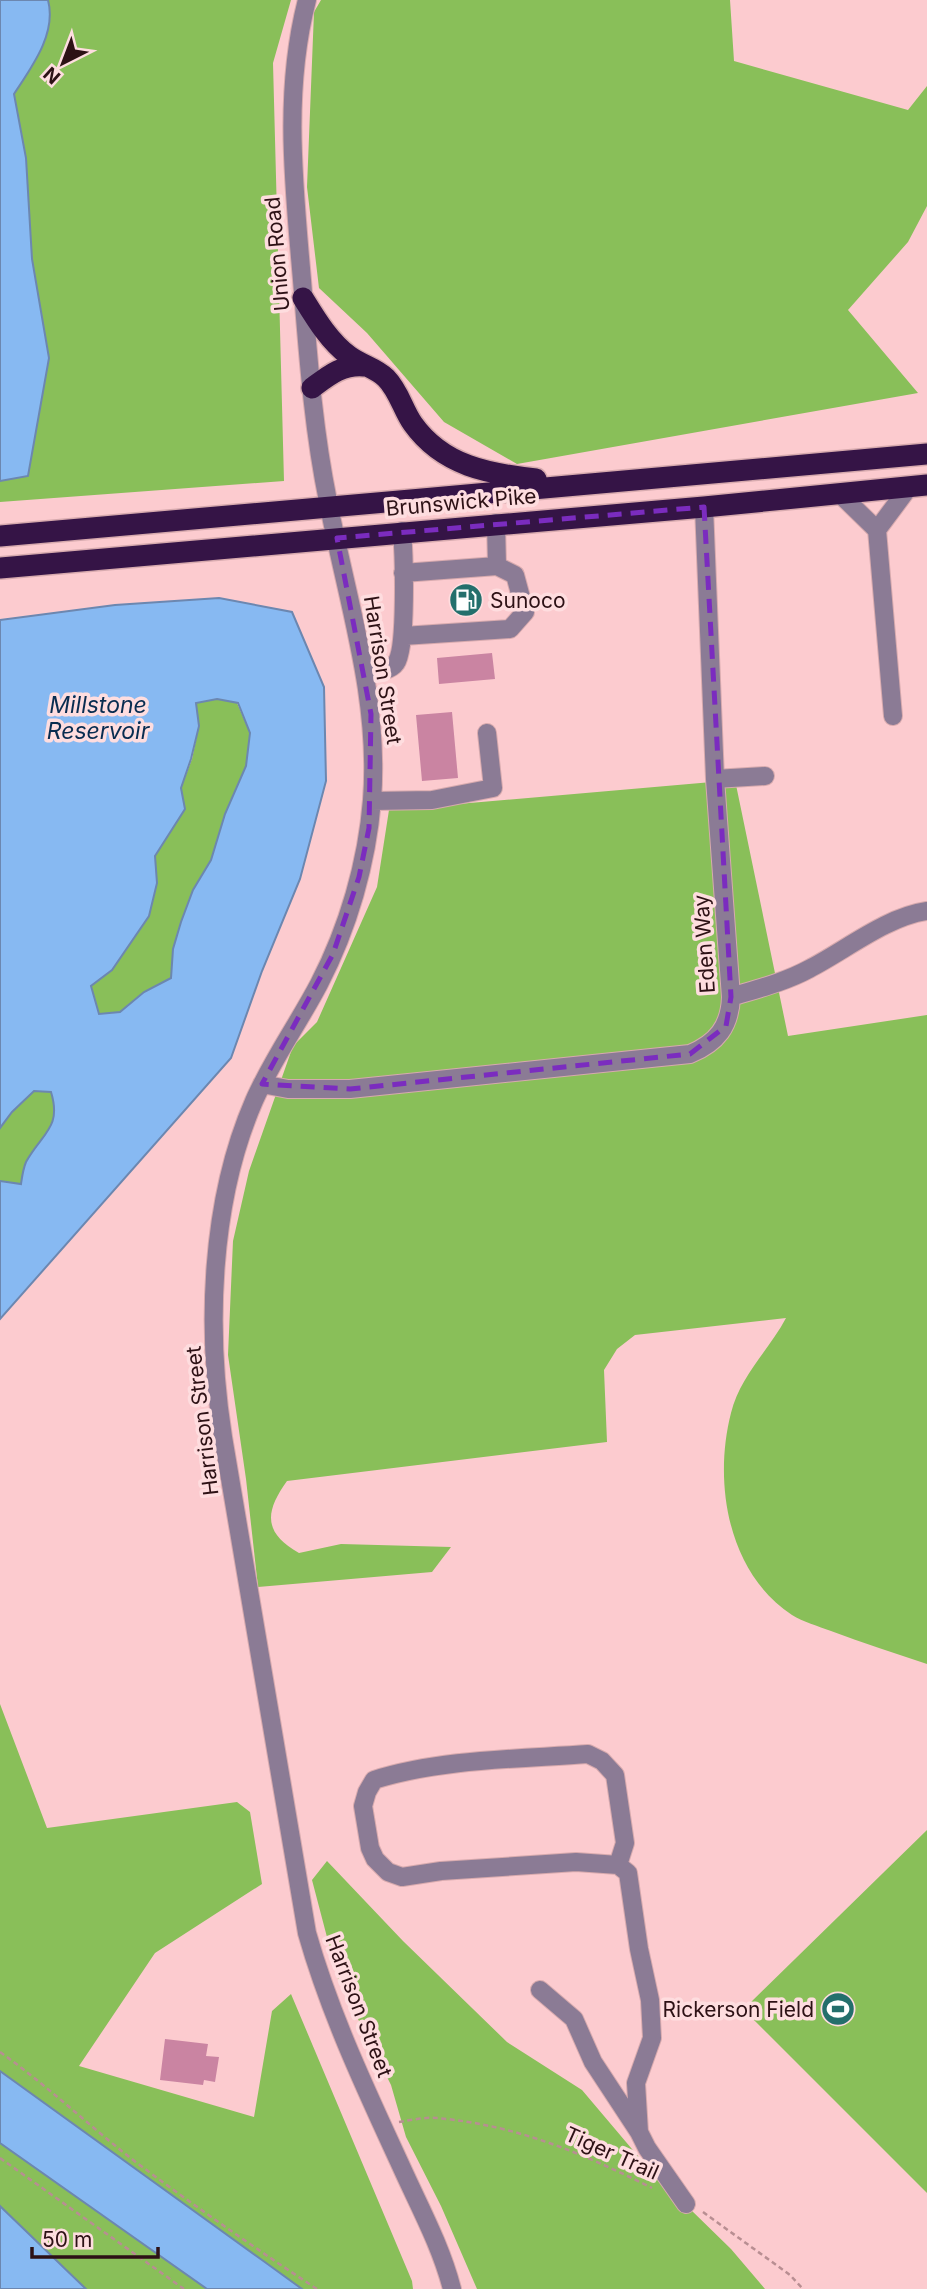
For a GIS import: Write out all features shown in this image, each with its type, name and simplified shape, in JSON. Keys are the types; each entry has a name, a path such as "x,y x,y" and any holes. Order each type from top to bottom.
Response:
{"highway":[{"path":"303,298 332,341 364,366 388,380 422,435 438,449 457,461 501,475 587,485"},
{"path":"312,388 334,372 348,366 364,366"},
{"name":"Brunswick Pike","path":"0,536 927,454"},
{"name":"Brunswick Pike","path":"0,568 402,531 704,508 918,486"}],"street":[{"name":"Union Road","path":"307,0 295,61 290,120 317,445 328,505"},
{"path":"877,530 918,486"},
{"path":"840,494 877,530 893,716"},
{"name":"Harrison Street","path":"328,505 365,673 374,743 372,801 359,877 343,928 321,980 262,1084 232,1168 220,1233 214,1306 218,1404 307,1933 328,2000 433,2235 452,2289"},
{"name":"Eden Way","path":"262,1084 288,1089 350,1089 690,1054 705,1048 726,1026 731,1012 731,997 715,779 704,508"},
{"path":"496,523 498,566"},
{"path":"365,673 391,668 396,663 403,636 402,531"},
{"path":"403,573 498,566 515,575 525,612 510,629 403,636"},
{"path":"372,801 432,800 492,788 487,733"},
{"path":"715,779 765,776"},
{"path":"731,997 808,970 863,937 916,913 927,911"},
{"path":"618,1864 625,1843 615,1775 602,1760 588,1754 482,1762 397,1773 374,1780 367,1791 363,1806 370,1848 375,1859 388,1872 402,1877 441,1871 576,1862 618,1864 628,1873 639,1949 650,2000 652,2038 636,2082 639,2132"},
{"path":"540,1990 574,2019 593,2062 686,2204"}],"path":[{"path":"0,2052 135,2161 206,2214 317,2289"},
{"name":"Tiger Trail","path":"382,2124 434,2118 511,2130 585,2155 652,2188"},
{"path":"0,2158 184,2289"},
{"path":"686,2204 704,2213 779,2267 803,2289"}],"highlighted area":[{"path":"704,507 731,997 726,1026 690,1054 350,1089 262,1084 333,954 359,877 369,828 371,714 337,538"}],"green space":[{"path":"48,0 291,0 273,63 284,481 0,502 0,481 28,475 49,358 32,259 26,158 14,94 34,62 45,37 50,12"},
{"path":"321,0 730,0 734,61 908,110 927,86 927,206 908,242 848,310 918,393 517,464 444,422 367,333 319,288 307,187 314,12"},
{"path":"217,699 237,703 250,733 246,767 225,814 211,860 193,890 173,949 171,978 144,992 120,1012 99,1014 91,986 112,970 157,883 155,856 185,809 181,788 192,759 199,726 196,702"},
{"path":"735,780 788,1036 927,1015 927,1664 792,1615 770,1597 753,1576 740,1551 731,1525 724,1468 731,1413 741,1387 786,1318 635,1335 617,1349 604,1370 607,1442 287,1481 274,1503 271,1522 279,1538 299,1553 341,1544 451,1547 432,1572 258,1587 228,1355 233,1241 249,1171 293,1046 317,1022 377,887 389,810"},
{"path":"34,1091 52,1091 52,1123 26,1162 21,1185 0,1181 0,1128"},
{"path":"0,1704 47,1828 237,1802 250,1812 262,1884 155,1953 79,2066 254,2117 272,2011 291,1994 412,2281 413,2289 86,2289 0,2206"},
{"name":"Rickerson Field","path":"927,1830 927,2193 749,2015 750,2003"},
{"path":"327,1861 403,1941 507,2042 582,2090 648,2168 731,2249 765,2289 477,2289 441,2206 406,2137 391,2085 338,1979 312,1880"}],"water":[{"path":"0,0 48,0 50,13 41,50 14,94 26,158 32,259 49,358 28,476 0,481"},
{"name":"Millstone Reservoir","path":"219,598 292,612 324,687 326,781 300,879 262,971 231,1058 0,1319 0,1181 21,1184 26,1162 49,1130 54,1104 51,1092 34,1091 0,1128 0,620 115,605","holes":["217,699 238,703 250,733 246,766 225,814 211,860 193,890 181,922 173,949 171,978 144,992 120,1012 99,1014 91,986 112,970 149,916 157,883 155,856 185,809 181,788 199,726 196,703"]},
{"path":"0,2071 302,2289 207,2289 0,2143"},
{"path":"0,2206 86,2289 0,2289"}],"building":[{"path":"492,653 495,679 439,684 437,658"},
{"path":"452,712 458,778 422,781 416,715"},
{"path":"165,2039 208,2044 206,2056 219,2057 215,2082 204,2080 203,2085 160,2080"}],"place":[{"name":"Sunoco","path":"466,600"},
{"name":"Rickerson Field","path":"838,2009"}]}
